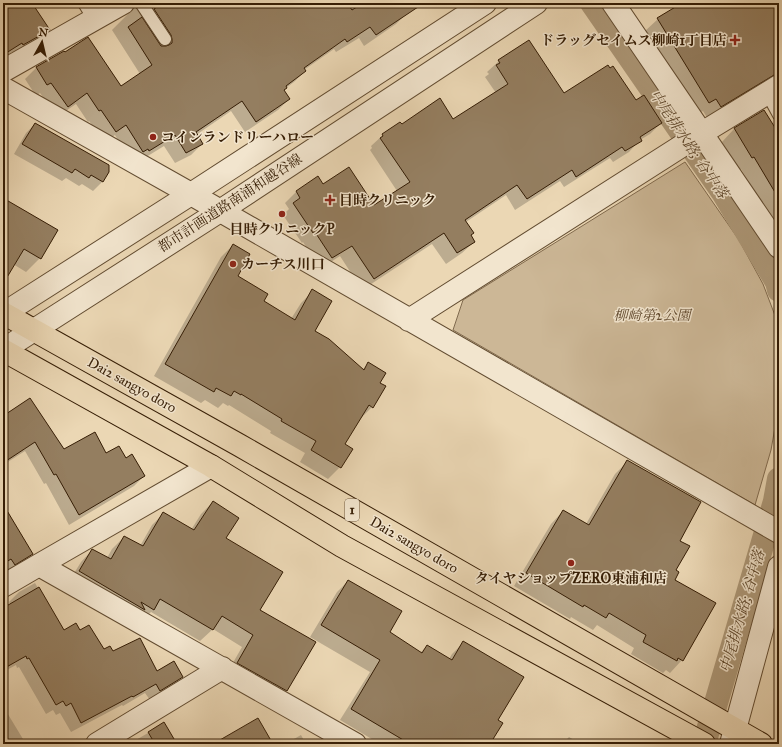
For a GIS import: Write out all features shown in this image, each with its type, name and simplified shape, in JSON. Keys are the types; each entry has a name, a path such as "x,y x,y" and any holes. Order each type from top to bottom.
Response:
{"main road":[{"name":"Dai2 sangyo doro","path":"3,314 246,449 700,710 728,731 761,744"},
{"path":"3,350 211,466 342,546 700,742"}],"street":[{"path":"3,71 89,11 123,3"},
{"name":"都市計画道路南浦和越谷線","path":"3,314 485,3"},
{"name":"都市計画道路南浦和越谷線","path":"3,350 220,211 536,3"},
{"path":"613,3 696,137 779,247"},
{"path":"3,88 191,194 779,532"},
{"path":"409,320 672,152 773,90"},
{"path":"4,583 211,466"},
{"path":"39,564 353,744"},
{"path":"728,731 779,567"},
{"path":"97,744 222,668"}],"lane":[{"path":"141,3 165,39"},
{"path":"773,90 779,115"}],"green space":[{"name":"柳崎第2公園","path":"685,162 739,240 763,284 779,326 779,405 771,450 755,505 453,330 463,300"}],"building":[{"path":"3,3 32,3 50,30 23,45 22,43 3,55"},
{"path":"163,3 347,3 352,10 363,3 424,3 376,35 370,27 347,42 345,39 304,68 306,71 286,86 287,88 284,90 290,99 256,122 242,101 196,132 203,144 186,153 175,135 149,151 148,149 143,152 126,125 116,132 87,93 68,107 51,83 47,85 36,67 64,51 65,52 88,37 121,86 152,65 128,27 142,17 161,46 166,46 172,43 171,35 154,9"},
{"path":"682,3 779,3 779,72 721,107 716,99 709,103 657,18"},
{"path":"529,40 564,93 608,65 610,68 613,66 636,100 644,95 662,123 640,137 642,141 625,151 622,147 576,177 572,170 527,199 517,185 465,220 474,233 471,235 475,242 457,253 444,233 374,279 352,246 332,258 293,203 300,198 296,191 318,176 323,184 349,167 374,205 410,182 380,138 383,136 382,134 400,122 402,124 440,98 453,119 508,84 496,65 500,63 498,60"},
{"path":"764,110 779,134 779,199 754,157 752,158 734,128"},
{"path":"35,123 109,165 109,172 103,182 91,175 89,178 75,169 72,173 22,144"},
{"path":"3,198 58,230 41,259 24,249 3,284"},
{"path":"233,244 250,254 238,276 268,294 264,301 295,320 312,289 332,301 315,331 329,339 364,370 368,362 386,373 380,383 386,386 373,408 369,405 345,444 353,449 341,468 311,450 316,441 281,421 282,419 241,394 234,391 231,396 216,388 214,392 165,364"},
{"path":"30,398 64,449 95,432 106,453 119,446 126,458 132,454 145,476 79,515 56,474 54,475 35,442 3,463 3,416"},
{"path":"627,460 701,502 680,541 690,546 676,570 679,572 675,580 716,603 683,661 678,658 677,661 643,642 646,635 609,613 606,618 584,605 583,607 526,573 563,510 589,525"},
{"path":"213,501 239,518 226,538 283,572 260,610 316,642 287,691 237,663 253,635 222,616 213,630 160,599 154,610 141,602 145,610 79,571 92,549 111,559 124,536 143,546 163,512 194,530"},
{"path":"3,504 33,554 15,565 11,559 3,564"},
{"path":"348,580 402,611 390,632 422,653 427,645 452,660 463,641 524,677 498,720 503,723 490,744 410,744 351,709 380,660 321,625"},
{"path":"39,587 64,630 76,623 80,630 89,625 104,649 110,646 113,651 140,638 157,671 174,661 183,677 160,691 156,684 81,723 71,703 66,706 63,701 56,705 29,658 27,659 26,656 3,669 3,608"},
{"path":"258,718 273,744 213,744"},
{"path":"164,722 177,744 155,744 148,732"}],"waterway":[{"name":"中尾排水路; 谷中落","path":"592,3 724,194 777,282 779,290"},
{"name":"中尾排水路; 谷中落","path":"704,744 775,501 779,479"}],"place":[{"name":"ドラッグセイムス柳崎1丁目店","path":"735,40"},
{"name":"コインランドリーハロー","path":"153,137"},
{"name":"目時クリニック","path":"330,200"},
{"name":"目時クリニックP","path":"282,214"},
{"name":"カーチス川口","path":"233,264"},
{"name":"タイヤショップZERO東浦和店","path":"571,563"}]}
